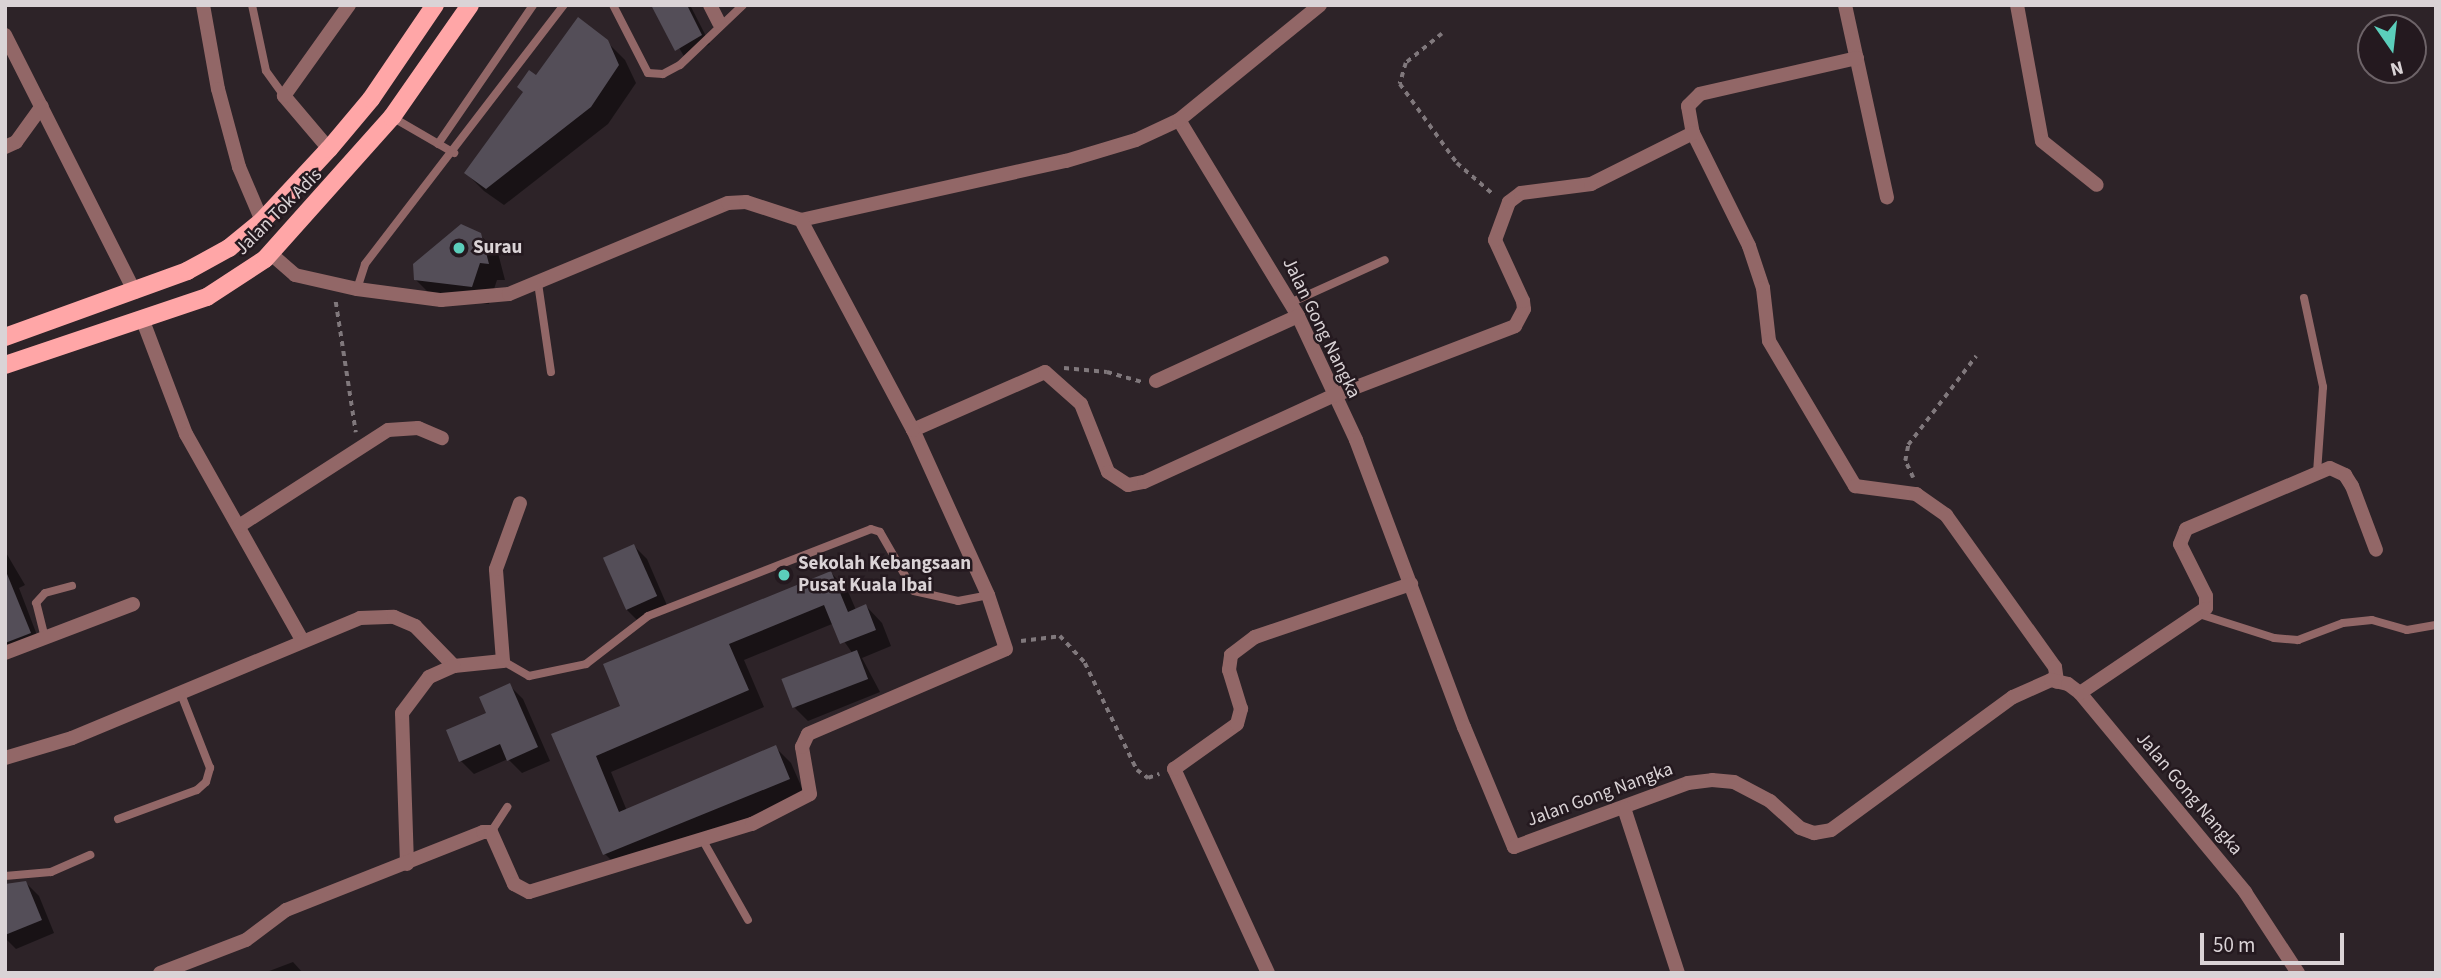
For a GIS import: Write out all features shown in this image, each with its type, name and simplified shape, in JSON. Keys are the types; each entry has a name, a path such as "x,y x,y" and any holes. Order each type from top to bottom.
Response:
{"main road":[{"name":"Jalan Tok Adis","path":"5,337 135,292 208,262 262,221 371,99 435,5"},
{"name":"Jalan Tok Adis","path":"5,365 144,321 207,297 271,254 392,117 470,5"}],"street":[{"path":"203,5 218,89 239,167 262,221"},
{"path":"329,149 284,96 349,5"},
{"path":"710,5 719,23"},
{"path":"271,254 295,275 356,289 453,300 509,294 728,203 746,202 801,220 1066,161 1136,140 1179,120 1320,5"},
{"path":"1845,5 1887,197"},
{"path":"2017,5 2042,141 2097,185"},
{"path":"5,35 11,58 42,106 135,292"},
{"path":"1857,58 1700,94 1688,106 1693,133 1749,246 1763,288 1769,341 1855,486 1928,500 1946,515 2048,656 2057,682"},
{"path":"5,147 16,142 42,106"},
{"name":"Jalan Gong Nangka","path":"1179,120 1294,310 1356,440 1514,847 1688,783 1734,782 1770,801 1800,828 1814,833 1831,830 2012,697 2057,682 2080,693 2245,892 2298,973"},
{"path":"914,430 1045,372 1081,404 1108,472 1128,485 1187,466 1333,396 1516,326 1524,309 1523,301 1495,240 1509,202 1521,193 1591,184 1693,133"},
{"path":"160,973 246,940 286,910 491,832 514,884 529,892 752,824 810,794 802,747 808,734 1003,653 1008,643 914,430 801,220"},
{"path":"1156,381 1294,310"},
{"path":"144,321 186,434 302,640"},
{"path":"239,526 388,430 404,427 442,438"},
{"path":"2080,693 2199,614 2207,602 2181,547 2180,534 2330,468 2345,475 2376,550"},
{"path":"407,864 402,713 429,677 454,666 503,661 496,569 520,503"},
{"path":"1268,973 1174,769 1237,724 1241,709 1229,670 1231,655 1255,637 1411,584"},
{"path":"5,653 133,604"},
{"path":"5,758 72,738 360,618 394,617 415,626 454,666"},
{"path":"1624,808 1678,973"}],"lane":[{"path":"252,5 267,71 284,96"},
{"path":"438,144 533,5"},
{"path":"356,289 365,264 454,153 564,5"},
{"path":"613,5 648,73 663,74 680,65 719,23 743,5"},
{"path":"392,117 454,153"},
{"path":"1294,310 1385,260"},
{"path":"538,283 551,372"},
{"path":"2304,298 2323,387 2317,472"},
{"path":"503,661 529,676 586,664 648,617 871,529 880,532 914,591 958,601 988,595"},
{"path":"45,638 36,603 45,593 72,586"},
{"path":"2199,614 2274,638 2298,640 2343,623 2372,620 2407,630 2436,625"},
{"path":"118,819 197,790 206,782 210,768 181,694"},
{"path":"491,832 507,807"},
{"path":"702,839 748,920"},
{"path":"5,876 51,872 90,855"}],"path":[{"path":"1442,34 1406,63 1400,85 1457,163 1483,190 1509,202"},
{"path":"336,285 337,324 361,447"},
{"path":"1928,500 1905,461 1908,445 1976,356"},
{"path":"1045,372 1077,368 1144,383 1156,381"},
{"path":"1008,643 1060,636 1085,663 1137,770 1148,778 1174,769"}],"building":[{"path":"651,5 687,5 702,35 675,51"},
{"path":"578,17 608,40 619,65 591,107 486,189 464,173 523,92 517,87 529,70 536,75"},
{"name":"Surau","path":"461,224 481,233 489,264 480,263 472,287 414,280 413,264"},
{"path":"634,544 657,596 626,610 603,558"},
{"path":"5,569 31,633 5,643"},
{"path":"831,571 848,612 866,604 876,630 840,644 824,605 729,644 749,690 596,756 619,812 776,745 790,779 603,855 551,734 620,706 603,664"},
{"path":"857,650 868,679 792,708 781,679"},
{"path":"510,683 538,747 507,761 500,744 459,762 446,730 486,713 479,697"},
{"path":"26,881 42,920 5,935 5,884"}],"place":[{"name":"Surau","path":"459,248"},
{"name":"Sekolah Kebangsaan Pusat Kuala Ibai","path":"784,575"}]}
